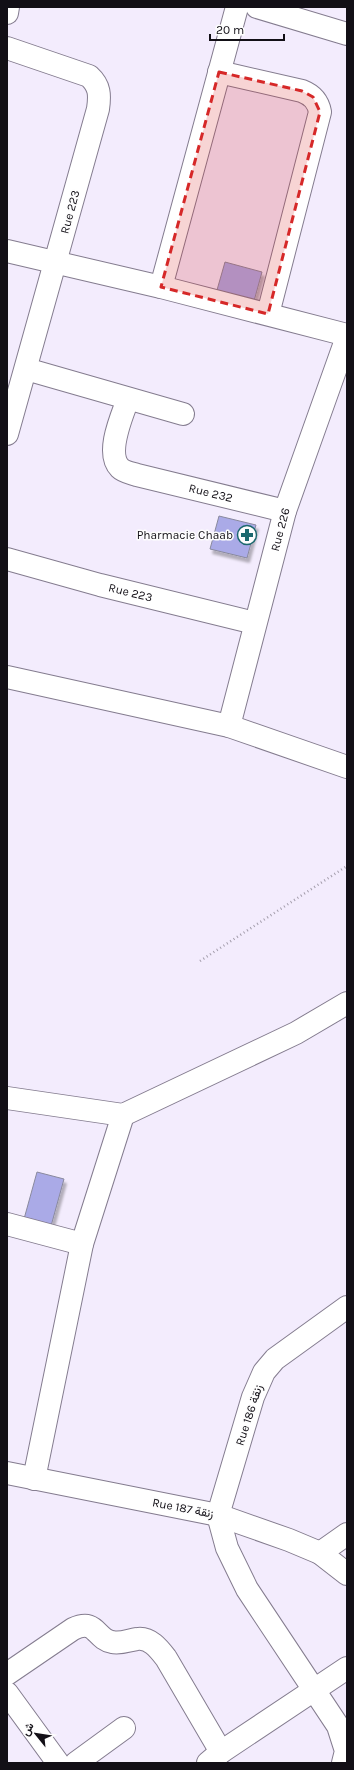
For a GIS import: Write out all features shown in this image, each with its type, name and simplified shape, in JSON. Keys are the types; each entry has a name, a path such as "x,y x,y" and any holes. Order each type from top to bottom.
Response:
{"street":[{"path":"7,13 8,7"},
{"path":"161,287 237,7"},
{"path":"257,7 280,10 347,34"},
{"name":"Rue 223","path":"7,48 89,76 95,81 100,93 98,109 56,264 7,434"},
{"path":"219,72 302,91 314,97 320,112 268,314"},
{"path":"7,251 56,264 161,287 347,336"},
{"name":"Rue 226","path":"229,726 285,511 347,336"},
{"path":"26,369 128,400 182,414"},
{"name":"Rue 232","path":"128,400 116,436 114,455 119,467 137,475 285,511"},
{"name":"Rue 223","path":"7,559 100,585 255,623"},
{"path":"7,676 229,726 347,767"},
{"path":"7,1098 123,1115 296,1032 347,1003"},
{"path":"34,1479 82,1244 123,1115"},
{"path":"7,1224 82,1244"},
{"name":"Rue 186 زنقة","path":"218,1514 253,1397 264,1372 275,1359 347,1307"},
{"name":"Rue 187 زنقة","path":"7,1473 218,1514 320,1553 347,1574"},
{"path":"218,1514 227,1548 244,1584 338,1726 343,1737 346,1751 343,1763"},
{"path":"320,1553 347,1534"},
{"path":"7,1674 73,1629 83,1625 95,1629 105,1640 111,1642 122,1642 138,1638 153,1643 166,1658 212,1759 347,1668"},
{"path":"7,1693 58,1763"},
{"path":"76,1763 124,1728"}],"path":[{"path":"200,961 347,866"}],"highlighted area":[{"path":"219,72 302,91 313,97 320,112 268,314 161,287"}],"building":[{"path":"225,262 262,272 254,301 217,290"},
{"path":"219,516 256,525 247,558 210,549"},
{"path":"37,1172 64,1179 51,1226 24,1219"}],"place":[{"name":"Pharmacie Chaab","path":"247,535"}]}
